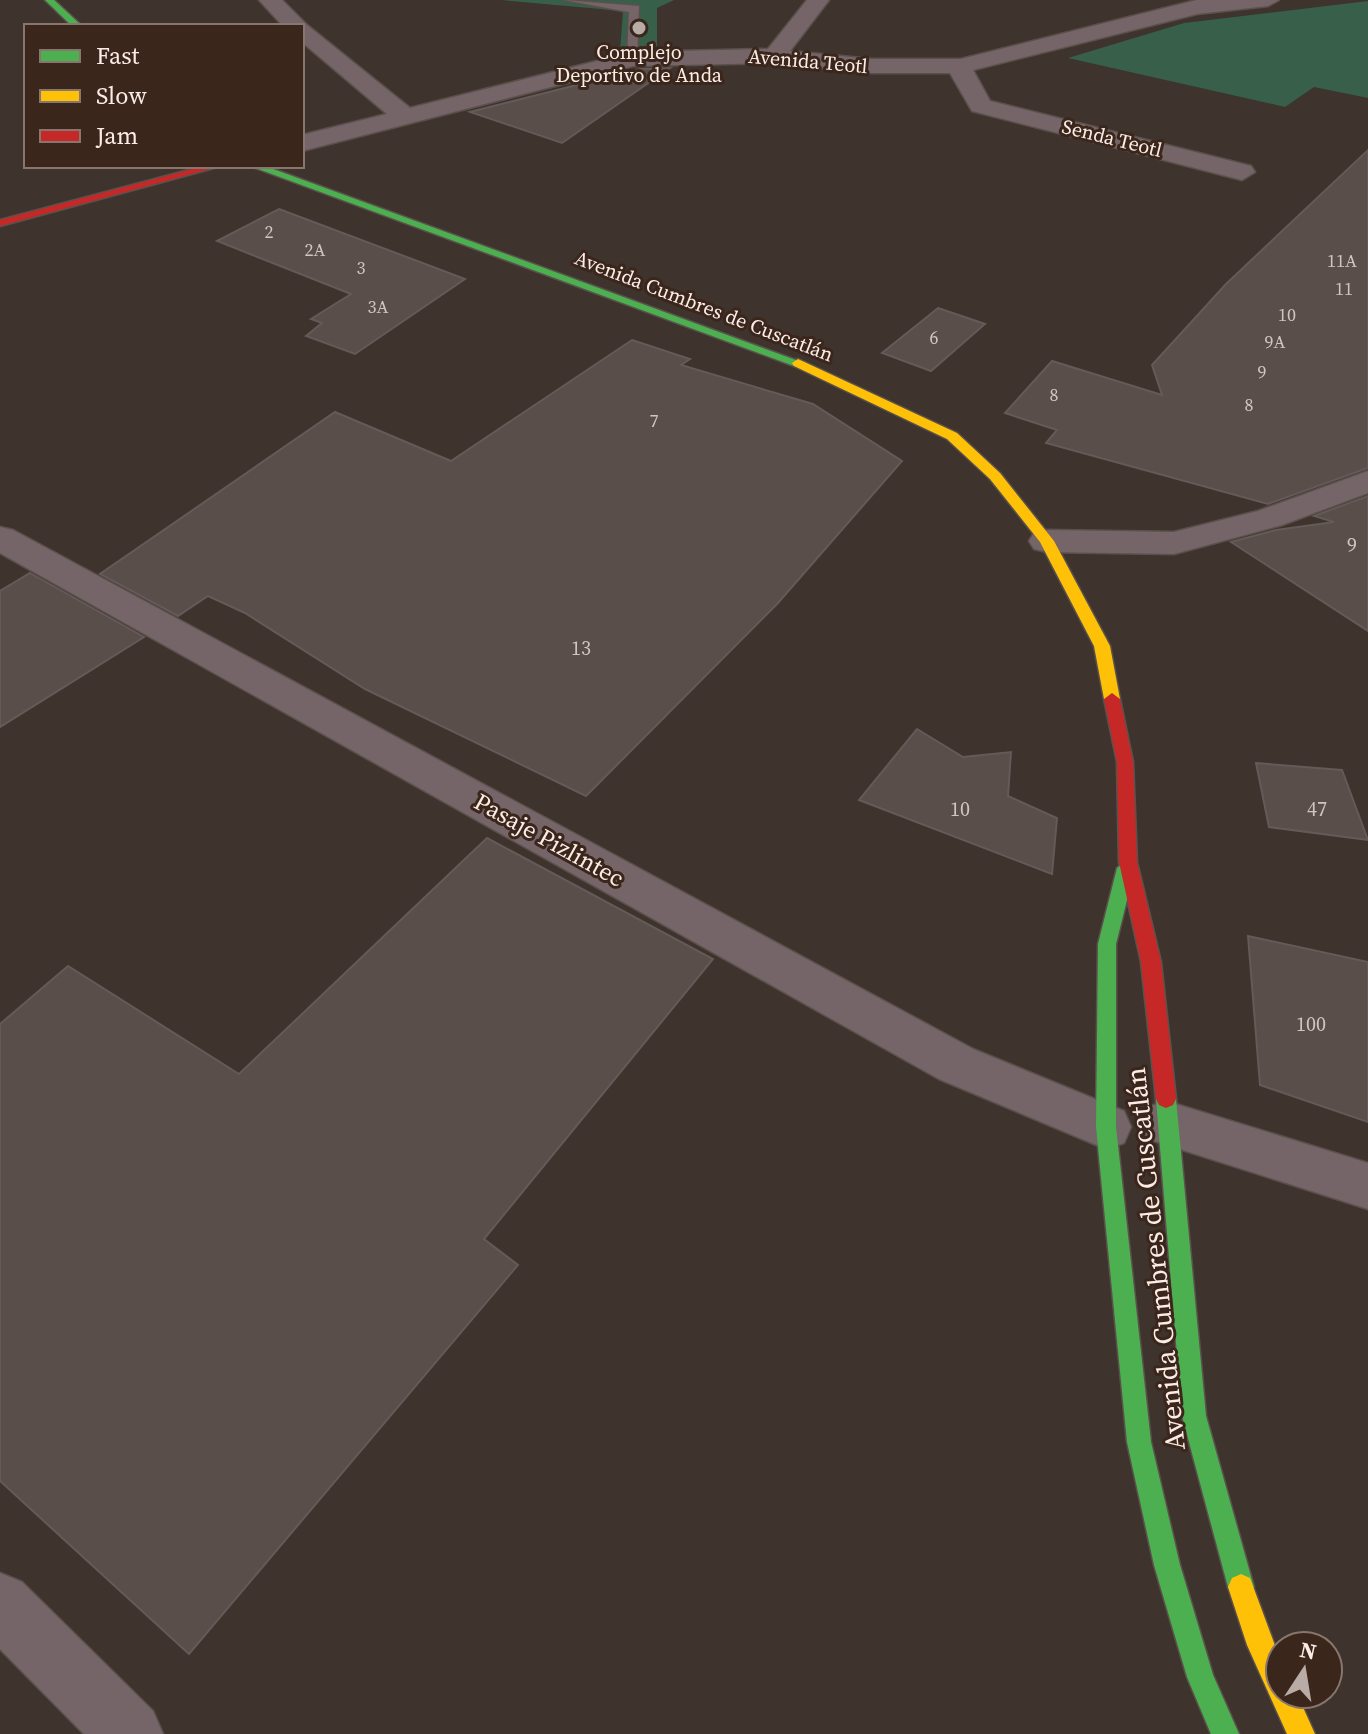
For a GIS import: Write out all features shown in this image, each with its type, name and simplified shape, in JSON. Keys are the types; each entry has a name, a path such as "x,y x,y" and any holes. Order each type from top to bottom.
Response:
{"main road":[{"path":"49,0 75,24"},
{"path":"0,223 208,168"},
{"name":"Avenida Cumbres de Cuscatlán","path":"261,168 763,348 899,408 952,436 995,476 1047,541 1102,646 1125,762 1128,862 1151,962 1194,1416 1224,1535 1264,1654"},
{"name":"Avenida Cumbres de Cuscatlán","path":"1128,862 1107,944 1106,1127 1139,1442 1167,1565 1200,1677 1225,1734"},
{"path":"1290,1710 1301,1734"}],"street":[{"path":"270,0 294,24"},
{"path":"818,0 774,56 920,89"},
{"name":"Avenida Teotl","path":"304,142 633,59 707,55 774,56 871,66 961,66 1197,7 1268,0"},
{"path":"304,33 403,115"},
{"path":"961,66 962,77 981,106"},
{"name":"Senda Teotl","path":"950,97 1242,172"},
{"path":"1047,541 1174,543 1270,518 1368,481"},
{"name":"Pasaje Pizlintec","path":"0,538 956,1064 1010,1090 1106,1127"},
{"path":"1166,1123 1368,1186"},
{"path":"0,1604 130,1734"}],"lane":[{"path":"570,0 635,9 633,59"}],"green space":[{"name":"Complejo Deportivo de Anda","path":"501,0 674,0 657,8 657,46 620,52 623,11"},
{"path":"1368,1 1368,98 1314,87 1285,107 1068,58 1184,23"}],"building":[{"path":"670,68 562,143 470,112 640,69"},
{"path":"1368,150 1368,468 1268,504 1046,443 1057,430 1005,413 1052,361 1162,395 1152,365 1226,284"},
{"path":"279,209 465,279 355,354 306,336 322,323 311,319 351,294 217,241"},
{"path":"938,308 985,324 931,371 882,353"},
{"path":"632,340 690,359 681,365 813,404 902,461 778,603 586,796 365,689 245,613 208,596 178,616 100,574 335,412 451,461"},
{"path":"1368,496 1368,631 1231,542 1276,530 1334,522 1314,516"},
{"path":"30,573 144,637 0,727 0,591"},
{"path":"917,729 963,757 1011,752 1008,796 1057,818 1052,874 859,800"},
{"path":"1256,763 1342,770 1368,840 1269,827"},
{"path":"487,838 713,959 484,1239 518,1265 189,1654 0,1481 0,1024 68,966 239,1074"},
{"path":"1248,936 1368,962 1368,1122 1260,1085"}],"traffic: fast":[{"path":"49,0 75,24"},
{"path":"261,168 798,363"},
{"path":"1126,868 1107,944 1106,1127 1139,1442 1167,1565 1200,1677 1225,1734"},
{"path":"1166,1099 1194,1416 1241,1587"}],"traffic: slow":[{"path":"798,363 952,436 995,476 1047,541 1102,646 1112,699"},
{"path":"1241,1587 1264,1654"},
{"path":"1290,1710 1301,1734"}],"traffic: jam":[{"path":"0,223 208,168"},
{"path":"1112,699 1125,762 1128,862 1151,962 1166,1099"}],"place":[{"name":"Complejo Deportivo de Anda","path":"639,28"}]}
